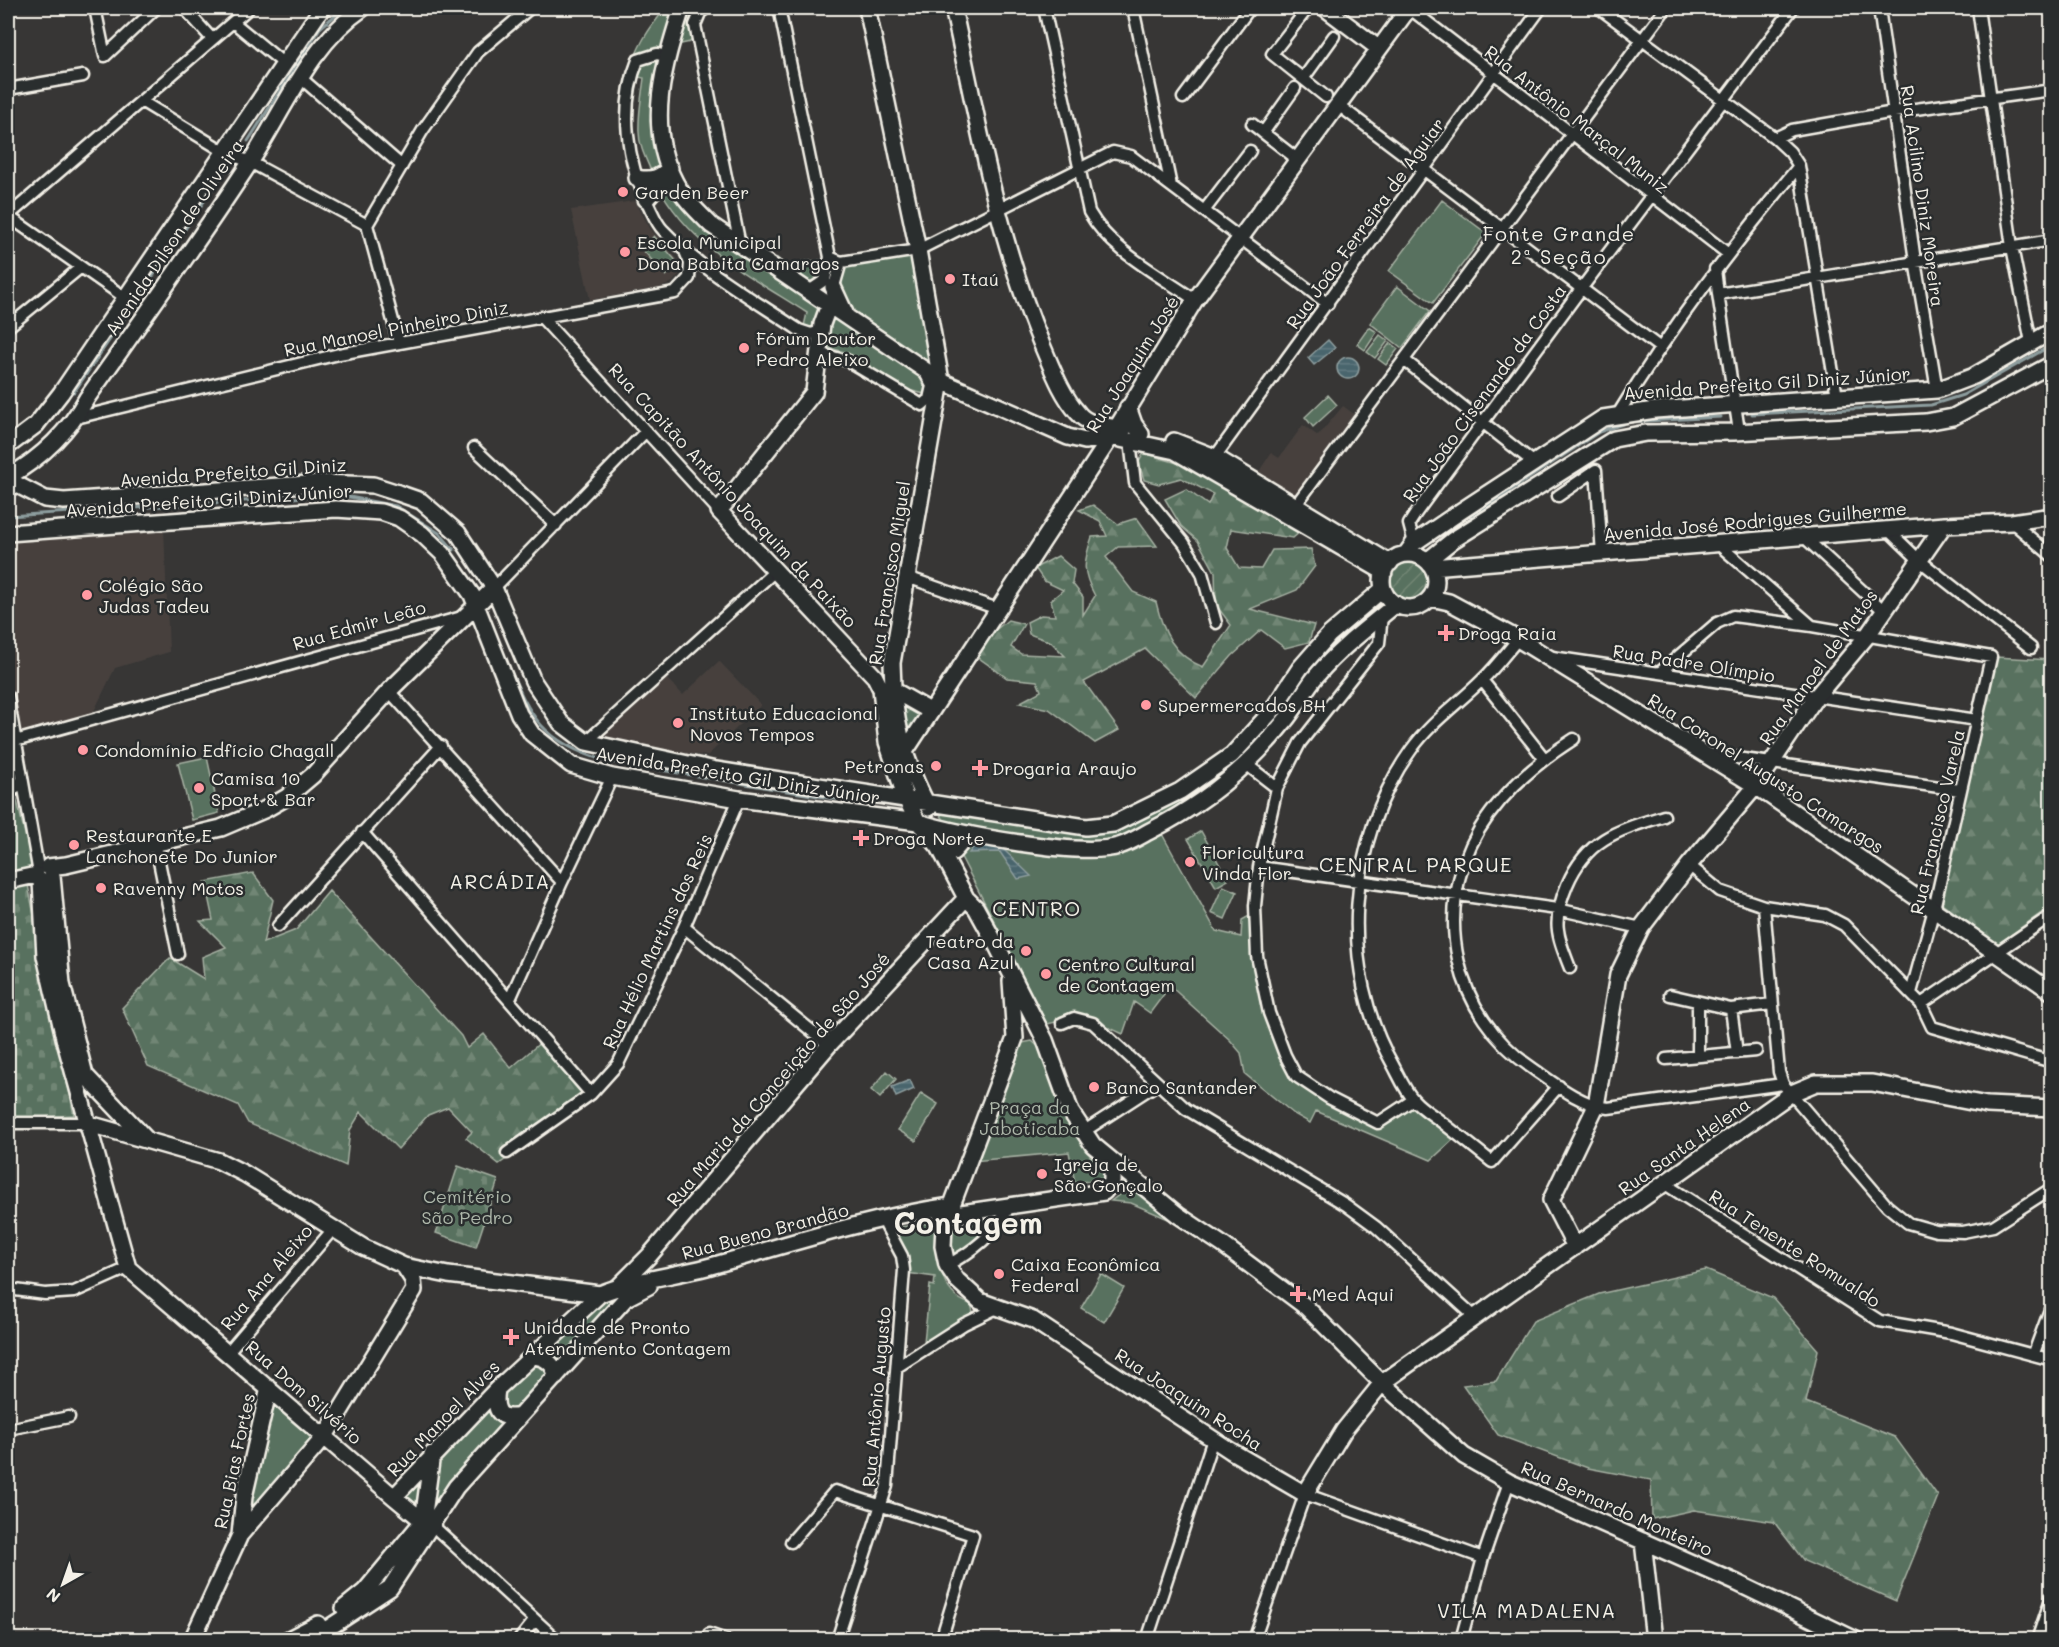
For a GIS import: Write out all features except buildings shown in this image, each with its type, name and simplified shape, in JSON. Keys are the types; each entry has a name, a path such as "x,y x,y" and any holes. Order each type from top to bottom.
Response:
{"street":[{"path":"95,8 105,56 156,8"},
{"path":"184,8 212,39"},
{"path":"127,299 8,216 249,8"},
{"name":"Avenida Dilson de Oliveira","path":"8,446 36,425 127,299 322,8"},
{"name":"Avenida Dilson de Oliveira","path":"8,478 34,462 76,418 87,398 250,162 328,39 348,18 363,8"},
{"path":"399,343 367,225 423,130 478,52 530,8"},
{"path":"682,8 666,56 657,119 673,175 688,201 711,225 941,381 1068,437 1084,441 1113,432"},
{"path":"706,8 700,13 695,25 740,245"},
{"path":"779,8 830,257 825,280 809,291"},
{"name":"Rua Francisco Miguel","path":"867,8 918,250 941,381 929,409 907,577 887,690 886,735 893,765 906,799 918,822 939,847 971,903"},
{"path":"952,8 998,211 1024,301 1059,384 1079,415 1113,432 1179,443 1215,457 1295,506 1387,567"},
{"path":"1044,8 1078,168 1089,212 1097,228 1110,241 1195,300"},
{"path":"1133,8 1171,186"},
{"path":"1183,98 1250,8"},
{"path":"1308,8 1272,54 1331,101 1659,347"},
{"path":"1325,8 1378,48"},
{"name":"Rua Joaquim José","path":"904,753 1113,432 1195,300 1297,159 1331,101 1378,48 1409,8"},
{"name":"Rua Antônio Marçal Muniz","path":"1409,8 1651,197 1727,253"},
{"name":"Rua João Ferreira de Aguiar","path":"1215,457 1541,8"},
{"path":"1599,8 1775,138 1790,152 1799,166 1815,279 1837,397"},
{"path":"1295,506 1666,8"},
{"name":"Rua João Cisenando da Costa","path":"1410,549 1409,524 1581,289 1793,8"},
{"name":"Rua Acilino Diniz Moreira","path":"1879,8 1936,390"},
{"path":"1978,8 2012,247 2031,342"},
{"path":"233,22 283,63"},
{"path":"1302,79 1334,36"},
{"path":"666,56 657,54 638,60 631,77 626,113 629,146 637,178 661,228 720,277 799,330 811,334 820,331"},
{"path":"8,88 83,76"},
{"path":"302,79 402,166"},
{"path":"1263,133 1295,88"},
{"path":"1775,138 1792,130 1894,111 1989,96 2052,90"},
{"path":"141,101 225,152 250,162 367,225"},
{"path":"1252,124 1297,159"},
{"path":"1204,211 1250,151"},
{"path":"830,257 841,262 918,250 1113,152 1131,156 1328,304"},
{"path":"1618,414 1659,347 1715,269 1799,166"},
{"path":"637,178 648,180 673,175"},
{"path":"646,199 660,183 673,175"},
{"path":"1718,294 2052,240"},
{"name":"Rua Manoel Pinheiro Diniz","path":"76,418 339,354 675,293 689,278 690,263 684,249"},
{"path":"719,511 814,392 820,331 841,262"},
{"path":"8,327 80,267"},
{"path":"1715,269 1739,431"},
{"path":"833,287 846,315"},
{"name":"Rua Capitão Antônio Joaquim da Paixão","path":"541,317 887,690 930,711"},
{"name":"Avenida Prefeito Gil Diniz Júnior","path":"1410,549 1533,462 1603,418 1618,414 1936,390 1974,376 2052,331"},
{"path":"818,353 848,361 929,409"},
{"path":"1404,360 1533,462"},
{"path":"1429,564 1453,540 1614,440 1646,433 1926,422 1953,417 2052,364"},
{"path":"924,371 932,386 929,409"},
{"path":"1128,407 1136,437 1136,483 1184,543 1203,573 1216,623"},
{"path":"1068,437 1077,424 1079,415"},
{"name":"Rua Edmir Leão","path":"15,741 462,617 494,588 646,431"},
{"path":"1136,437 1175,451 1387,567"},
{"path":"474,448 556,525"},
{"path":"34,462 27,471 27,478 45,499"},
{"path":"1558,496 1596,470 1602,554"},
{"name":"Avenida Prefeito Gil Diniz","path":"8,478 45,499 94,500 321,483 373,485 421,501 441,517 458,533 494,588"},
{"name":"Avenida Prefeito Gil Diniz Júnior","path":"8,533 336,509 381,512 399,518 429,540 458,572 476,605 519,714 532,734 571,765 612,777 739,799 918,822 969,834 1083,849 1119,847 1186,811 1246,764 1285,722 1318,673 1396,604"},
{"name":"Avenida José Rodrigues Guilherme","path":"1429,564 1462,566 1887,529 2012,522 2052,516"},
{"path":"2012,522 2052,556"},
{"name":"Rua Manoel de Matos","path":"1575,1247 1551,1200 1596,1107 1618,975 1641,928 1756,786 1815,699 1867,636 1944,525"},
{"path":"1887,529 1919,560 2031,648"},
{"path":"1803,536 1883,610"},
{"path":"1717,543 1812,626"},
{"path":"1410,549 1429,564 1434,588 1420,606 1411,608 1396,604 1383,589 1387,567 1410,549"},
{"name":"Avenida José Rodrigues Guilherme","path":"1434,588 1462,566"},
{"path":"586,742 775,571"},
{"path":"907,577 998,609"},
{"name":"Avenida Prefeito Gil Diniz Júnior","path":"494,588 533,681 561,723 586,742 716,770 1086,827 1113,824 1150,806 1232,755 1271,712 1300,668 1329,634 1383,589"},
{"name":"Rua Coronel Augusto Camargos","path":"1434,588 1449,602 1518,639 1756,786 2052,992"},
{"path":"1382,616 1379,643 1300,743 1277,788 1259,867 1255,906 1257,956 1269,1013 1284,1055 1296,1076 1329,1098 1378,1123 1413,1100"},
{"path":"1659,674 1717,623 1734,616 1867,636"},
{"path":"8,881 155,842 221,828 267,809 287,797 313,775 389,691 462,617"},
{"name":"Rua Francisco Varela","path":"1867,636 1991,657 1934,909 1911,993"},
{"path":"1518,639 1482,680 1442,714 1411,750 1387,790 1371,829 1360,882 1356,920 1359,962 1368,1007 1386,1052 1413,1100 1492,1162 1559,1086"},
{"path":"865,664 878,664 893,650"},
{"name":"Rua Padre Olímpio","path":"1548,657 1815,699 1977,720"},
{"path":"1482,680 1544,758"},
{"name":"Rua Francisco Miguel","path":"887,690 913,779 973,894 971,903"},
{"path":"389,691 562,882"},
{"path":"8,697 21,781 48,872 62,984 85,1075 149,1142"},
{"path":"1574,739 1544,758 1518,780 1479,831 1456,895 1455,951 1466,988 1483,1021 1510,1053 1559,1086 1596,1107"},
{"path":"278,926 441,746"},
{"path":"1703,753 1960,790"},
{"path":"1246,764 1277,788"},
{"path":"881,796 890,785 893,765"},
{"path":"510,999 612,777"},
{"path":"8,796 21,781"},
{"path":"1172,794 1173,806 1186,811"},
{"name":"Rua Hélio Martins dos Reis","path":"507,1153 591,1094 618,1064 684,927 739,799"},
{"path":"1150,806 1162,814 1163,825"},
{"path":"1570,968 1558,937 1557,909 1576,864 1598,843 1627,828 1664,816"},
{"path":"362,832 591,1094"},
{"path":"952,852 969,834"},
{"path":"155,842 178,954"},
{"path":"1689,866 1720,891 1764,906 1825,915 1844,925 1922,1004 1932,1027 2052,1062"},
{"path":"1259,867 1557,909 1641,928"},
{"path":"8,1289 45,1294 74,1292 128,1268 86,1123 45,956 48,872"},
{"name":"Rua Bernardo Monteiro","path":"971,903 1045,1040 1071,1112 1093,1145 1178,1215 1223,1245 1306,1307 1382,1383 1464,1456 1509,1482 1643,1541 1856,1640"},
{"name":"Rua Maria da Conceição de São José","path":"619,1286 649,1256 829,1045 971,903"},
{"path":"1764,906 1772,1004 1787,1089 1887,1206 1908,1223 1945,1232 1963,1232 1993,1226 2052,1188"},
{"path":"1922,1004 2052,915"},
{"path":"684,927 829,1045"},
{"path":"1009,1207 1005,1217 984,1240 947,1265 943,1236 949,1210 1015,1038 1011,975"},
{"path":"1670,995 1698,1004 1731,1010 1772,1004"},
{"path":"1698,1004 1698,1056"},
{"path":"1731,1010 1737,1053"},
{"path":"1062,1023 1074,1018 1093,1023 1186,1109 1346,1205 1376,1227 1475,1317"},
{"path":"1015,1038 1034,1036 1045,1040"},
{"path":"1666,1059 1756,1051"},
{"name":"Rua Santa Helena","path":"1596,1107 1608,1108 1787,1089 1816,1083 1872,1083 1987,1105 2052,1108"},
{"path":"1083,1132 1157,1084"},
{"name":"Rua Santa Helena","path":"1305,1494 1344,1430 1382,1383 1665,1184 1787,1089"},
{"path":"8,1124 86,1123 228,1165 363,1247 404,1266 448,1275 600,1294"},
{"name":"Rua Bueno Brandão","path":"663,1279 882,1223 903,1213 1009,1207 1104,1192 1112,1182 1112,1162"},
{"name":"Rua Tenente Romualdo","path":"1665,1184 1880,1322 1951,1333 2034,1353 2052,1360"},
{"name":"Rua Antônio Augusto","path":"837,1640 887,1486 904,1270 902,1256 882,1223"},
{"name":"Rua Ana Aleixo","path":"228,1352 334,1228"},
{"name":"Rua Joaquim Rocha","path":"947,1265 957,1280 980,1301 1033,1320 1213,1439 1305,1494 1483,1558"},
{"path":"240,1535 325,1436 414,1290 412,1280 404,1266"},
{"name":"Rua Dom Silvério","path":"128,1268 394,1497 428,1523"},
{"path":"287,1640 354,1601 428,1523 456,1487 626,1298 663,1279"},
{"name":"Rua Manoel Alves","path":"394,1497 432,1454 497,1389 600,1294 619,1286 663,1279"},
{"path":"978,1317 980,1301"},
{"path":"2034,1353 2052,1304"},
{"path":"897,1367 978,1317 997,1308"},
{"path":"533,1356 548,1361 556,1371 556,1377"},
{"name":"Rua Bias Fortes","path":"192,1640 240,1535 244,1497 269,1388"},
{"path":"497,1389 495,1404 499,1414 504,1417 520,1416"},
{"path":"8,1429 69,1417"},
{"path":"1147,1640 1213,1439"},
{"path":"310,1640 390,1588 428,1523 432,1454"},
{"path":"1461,1640 1483,1558 1509,1482"},
{"path":"791,1542 835,1491 973,1535 941,1640"},
{"path":"1254,1640 1305,1494"},
{"path":"244,1497 246,1506 256,1516"},
{"path":"428,1523 557,1640"},
{"path":"1643,1541 1654,1640"},
{"path":"2037,1640 2052,1596"},
{"path":"519,1640 534,1621"},
{"path":"709,1634 726,1640"}],"shaded area":[{"name":"Escola Municipal Dona Babita Camargos","path":"635,201 651,230 680,262 680,273 673,282 660,288 590,300 571,210"},
{"path":"1343,406 1354,414 1292,498 1258,473 1271,453 1279,458 1303,425 1318,436"},
{"name":"Colégio São Judas Tadeu","path":"164,528 169,652 115,668 94,711 22,734 8,678 8,538"},
{"name":"Instituto Educacional Novos Tempos","path":"719,661 761,705 707,756 596,741 664,676 683,695"}],"green space":[{"path":"666,8 691,8 689,13 694,35 690,42 663,48 650,121 661,167 708,230 807,300 815,290 774,264 777,258 788,267 798,262 912,252 935,354 925,394 908,390 848,353 823,346 804,326 807,313 717,254 679,218 664,196 645,157 639,137 644,78 629,75 643,39"},
{"path":"1442,200 1486,233 1433,303 1389,271"},
{"path":"654,236 679,264 666,276 641,248"},
{"path":"1397,286 1430,311 1402,348 1370,323"},
{"path":"1369,327 1377,332 1365,350 1357,344"},
{"path":"1380,335 1388,341 1375,358 1367,352"},
{"path":"1390,343 1398,349 1386,365 1378,359"},
{"path":"1328,395 1337,405 1313,427 1305,417"},
{"path":"1144,453 1197,469 1301,531 1293,538 1231,529 1227,548 1239,568 1261,569 1272,550 1311,549 1315,566 1297,590 1250,609 1314,625 1309,642 1285,648 1261,630 1232,656 1196,698 1145,649 1084,682 1119,730 1095,743 1049,709 1019,703 1041,691 1037,681 1007,678 979,658 978,644 1008,620 1024,624 1011,647 1021,654 1065,656 1051,642 1029,634 1027,622 1041,615 1055,616 1051,600 1063,590 1044,581 1035,568 1058,556 1074,570 1072,583 1083,597 1083,615 1095,596 1085,567 1089,546 1092,537 1107,536 1100,521 1079,510 1093,505 1118,524 1137,518 1157,546 1118,547 1106,557 1133,592 1156,602 1162,623 1171,641 1184,656 1203,667 1231,625 1216,605 1215,572 1198,541 1181,526 1165,499 1186,489 1208,505 1213,494 1181,478 1159,484 1144,480 1139,462"},
{"path":"1409,561 1417,562 1423,567 1428,573 1428,589 1423,595 1417,600 1409,601 1401,600 1395,595 1390,589 1389,581 1390,573 1395,567 1401,562"},
{"path":"1382,599 1390,608 1306,698 1247,755 1182,805 1127,837 1114,842 1093,844 1051,842 947,824 937,810 1091,833 1189,792 1333,637"},
{"path":"1995,657 2051,660 2051,906 1998,944 1939,901"},
{"path":"902,701 920,713 906,742"},
{"name":"Camisa 10 Sport & Bar","path":"207,757 219,813 192,820 178,763"},
{"path":"15,793 34,871 8,877 8,802"},
{"path":"1201,831 1228,880 1216,887 1188,839"},
{"path":"1162,834 1216,931 1241,937 1242,920 1253,914 1254,953 1293,1077 1375,1123 1413,1103 1454,1139 1431,1160 1316,1111 1310,1123 1294,1114 1245,1074 1241,1053 1230,1040 1170,986 1150,1013 1134,1002 1123,1034 1086,1020 1047,1024 958,851 969,839 1094,858"},
{"path":"253,873 273,900 263,943 296,930 329,891 461,1036 467,1048 484,1034 511,1068 542,1041 586,1092 500,1152 506,1159 499,1164 466,1138 472,1132 448,1107 428,1115 398,1149 361,1112 350,1130 346,1166 248,1123 238,1105 148,1066 122,1008 170,958 204,979 202,957 226,947 200,921 213,920 205,882"},
{"path":"28,885 74,1115 8,1119 8,888"},
{"path":"1223,886 1237,892 1225,919 1211,913"},
{"name":"Praça da Jaboticaba","path":"1032,1041 1042,1050 1085,1150 1107,1173 1103,1179 1075,1183 1069,1152 973,1161 1015,1052 1022,1043"},
{"path":"887,1071 896,1079 880,1098 871,1090"},
{"path":"921,1093 938,1104 916,1141 898,1130"},
{"name":"Cemitério São Pedro","path":"458,1166 498,1180 476,1247 436,1233"},
{"path":"1126,1178 1173,1221 1131,1203 1111,1201 1120,1194"},
{"path":"1000,1215 957,1256 953,1255 951,1227"},
{"path":"937,1222 939,1259 945,1282 951,1292 971,1304 974,1316 924,1342 930,1285 934,1286 935,1277 907,1273 909,1258 893,1228"},
{"path":"1706,1270 1773,1298 1818,1350 1806,1402 1895,1437 1938,1496 1896,1601 1804,1561 1774,1522 1694,1510 1652,1519 1651,1480 1588,1468 1498,1435 1463,1385 1496,1381 1533,1321 1599,1294"},
{"path":"1101,1274 1124,1288 1104,1322 1081,1308"},
{"path":"629,1287 438,1497 419,1514 406,1499 405,1493 569,1326 598,1300"},
{"path":"272,1401 314,1440 257,1508 251,1507 250,1502"}],"water":[{"path":"1328,340 1335,348 1314,365 1308,358"},
{"path":"1348,357 1356,360 1359,368 1356,376 1348,379 1340,376 1337,368 1340,360"},
{"path":"975,845 1003,849 1031,876 1018,879 1000,852 969,853"},
{"path":"910,1080 914,1089 896,1097 892,1087"}],"waterway":[{"path":"248,141 320,28 344,8"},
{"path":"74,392 224,172"},
{"path":"1752,414 1931,405 1963,395 2052,345"},
{"path":"1470,517 1599,432 1628,422 1721,417"},
{"path":"8,516 339,495 396,506 439,533 454,550"},
{"path":"501,648 519,690 537,720 563,743 582,752 606,761 836,799"}],"place":[{"name":"Garden Beer","path":"623,192"},
{"name":"Escola Municipal Dona Babita Camargos","path":"625,252"},
{"name":"Itaú","path":"950,279"},
{"name":"Fórum Doutor Pedro Aleixo","path":"744,348"},
{"name":"Colégio São Judas Tadeu","path":"87,595"},
{"name":"Droga Raia","path":"1446,633"},
{"name":"Supermercados BH","path":"1146,705"},
{"name":"Instituto Educacional Novos Tempos","path":"678,723"},
{"name":"Condomínio Edfício Chagall","path":"83,750"},
{"name":"Petronas","path":"936,766"},
{"name":"Drogaria Araujo","path":"980,768"},
{"name":"Camisa 10 Sport & Bar","path":"199,788"},
{"name":"Droga Norte","path":"861,838"},
{"name":"Restaurante E Lanchonete Do Junior","path":"74,845"},
{"name":"Floricultura Vinda Flor","path":"1190,862"},
{"name":"Ravenny Motos","path":"101,888"},
{"name":"Teatro da Casa Azul","path":"1026,951"},
{"name":"Centro Cultural de Contagem","path":"1046,974"},
{"name":"Banco Santander","path":"1094,1087"},
{"name":"Igreja de São Gonçalo","path":"1042,1174"},
{"name":"Caixa Econômica Federal","path":"999,1274"},
{"name":"Med Aqui","path":"1298,1294"},
{"name":"Unidade de Pronto Atendimento Contagem","path":"511,1337"}],"district":[{"name":"Fonte Grande 2ª Seção","path":"1559,244"},
{"name":"CENTRAL PARQUE","path":"1416,864"},
{"name":"ARCÁDIA","path":"500,881"},
{"name":"CENTRO","path":"1037,908"},
{"name":"Contagem","path":"968,1222"},
{"name":"VILA MADALENA","path":"1527,1610"}]}
